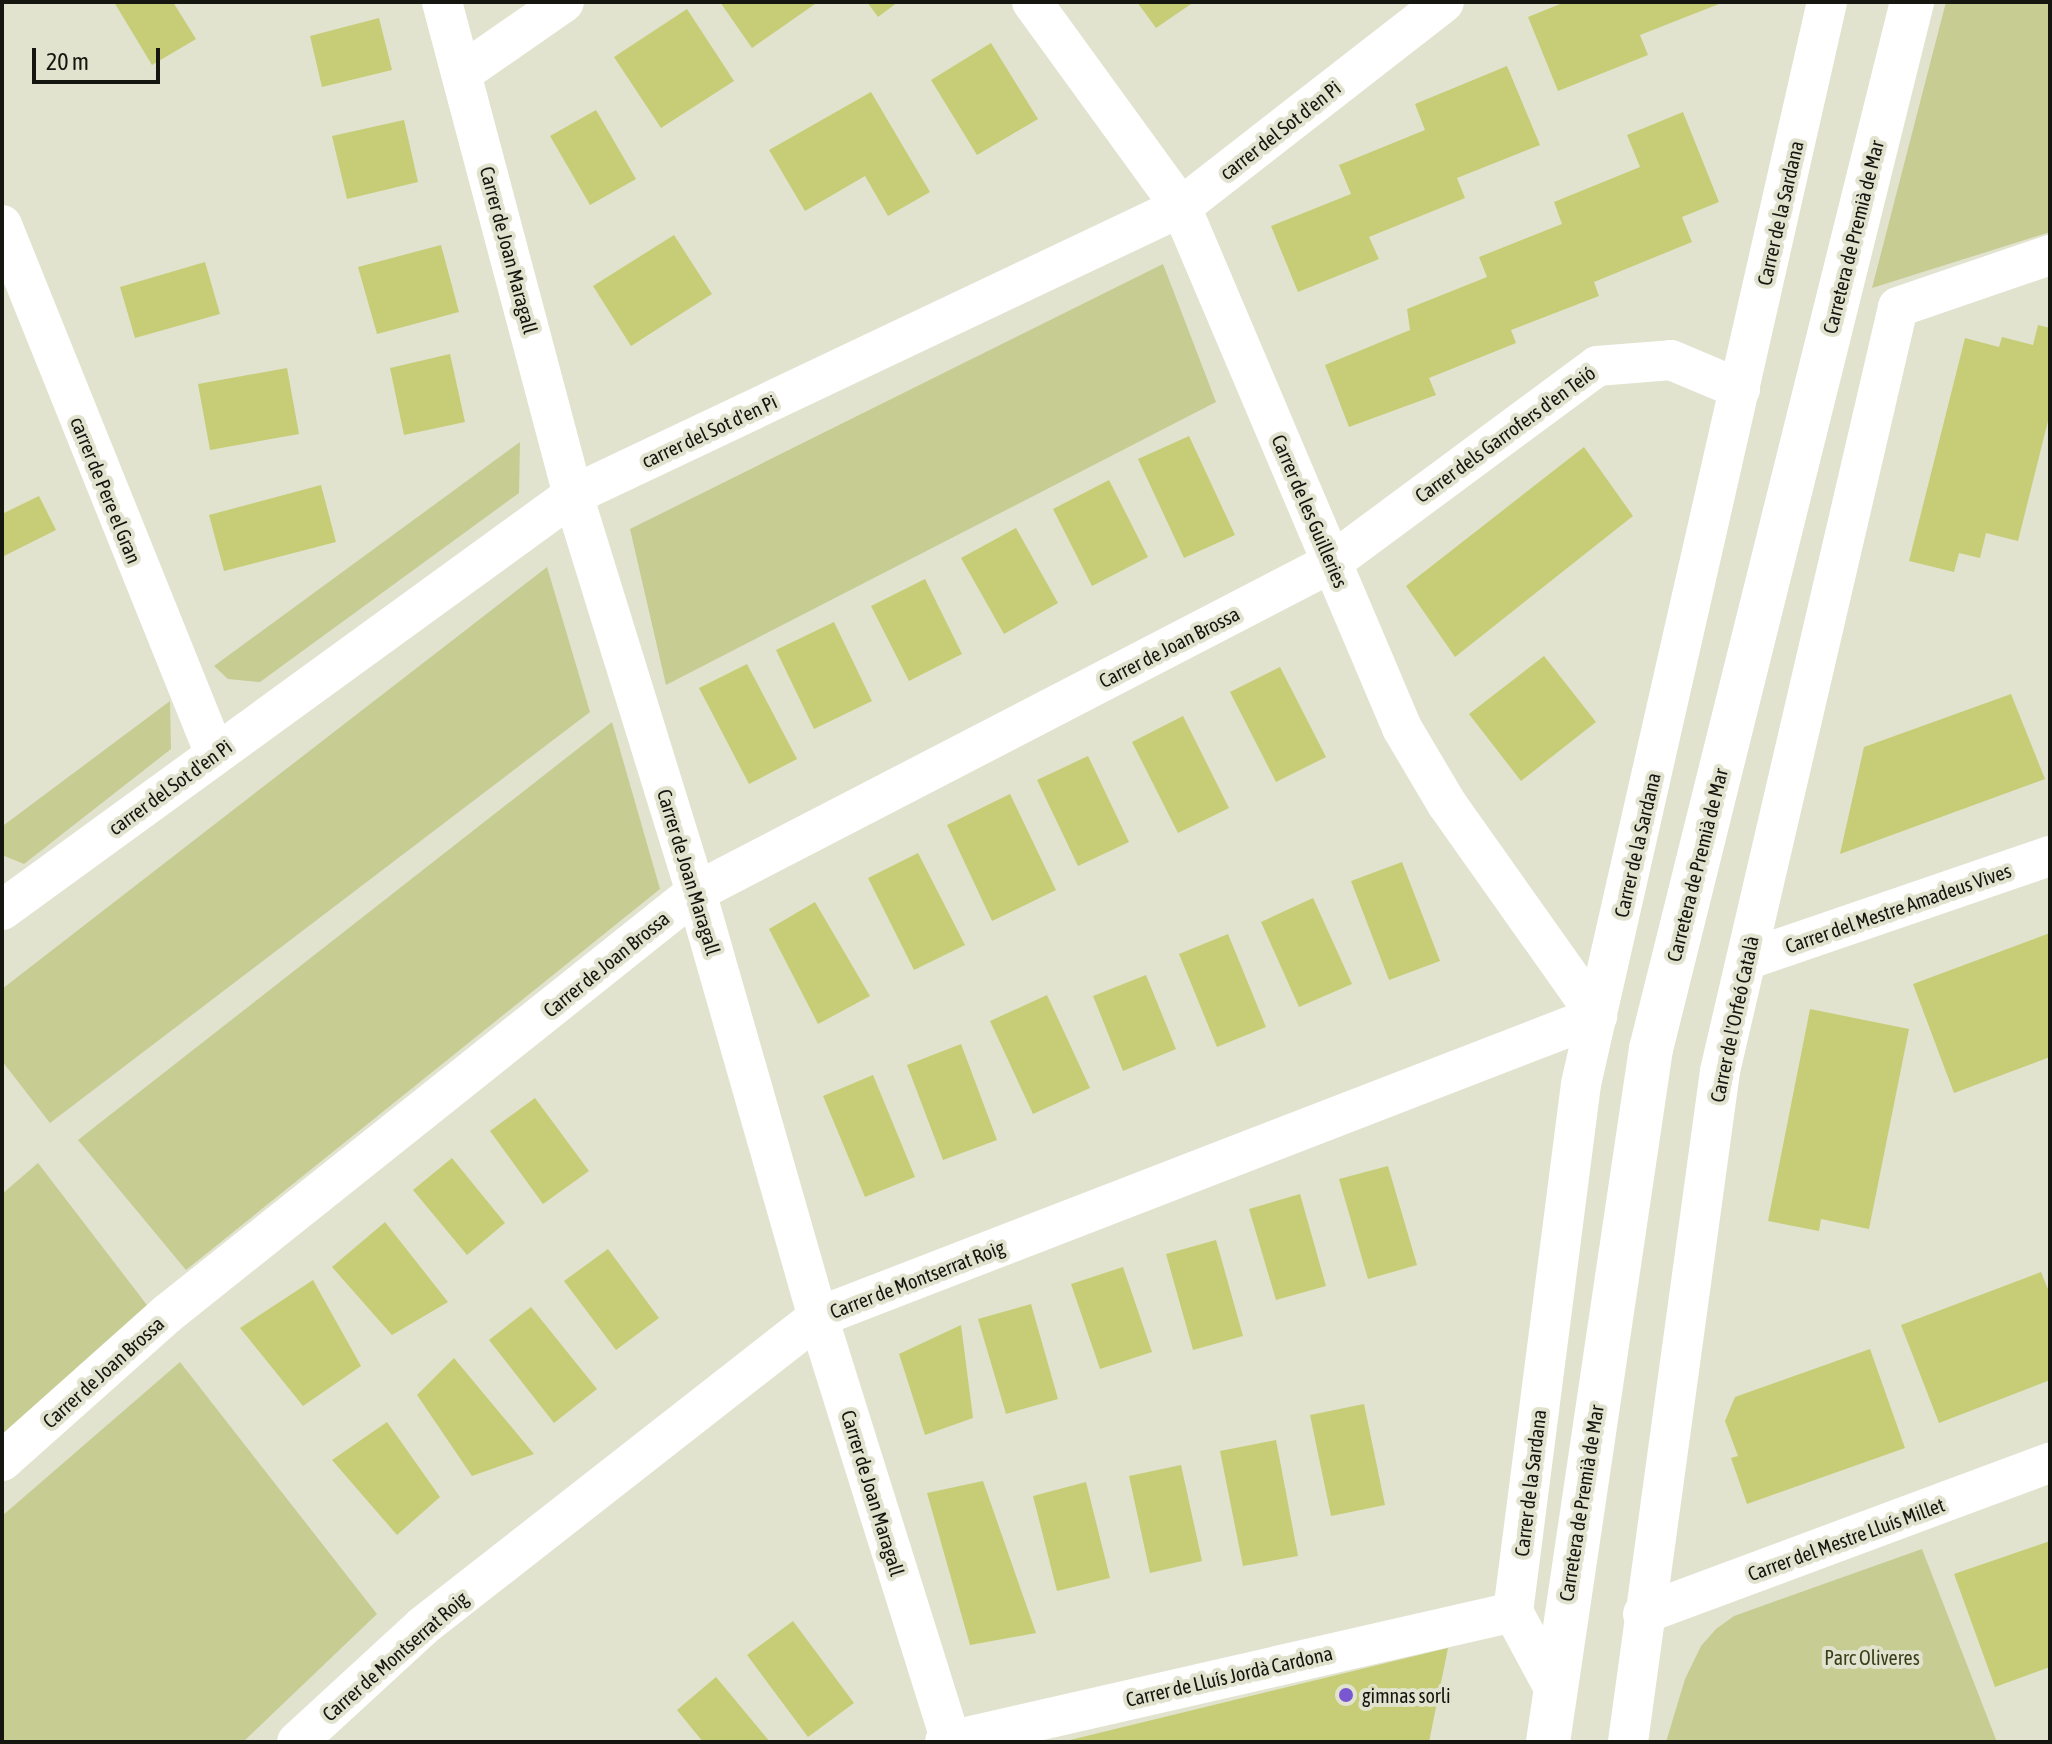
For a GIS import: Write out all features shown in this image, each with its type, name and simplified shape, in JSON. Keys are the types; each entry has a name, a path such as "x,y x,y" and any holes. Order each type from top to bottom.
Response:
{"street":[{"name":"Carrer de Joan Maragall","path":"442,2 573,495 696,892 818,1317 947,1740"},
{"path":"462,73 564,2"},
{"name":"Carrer de les Guilleries","path":"1032,2 1181,207 1402,728 1447,804 1597,1016"},
{"name":"carrer del Sot d'en Pi","path":"2,910 573,495 1181,207 1444,2"},
{"name":"Carrer de la Sardana","path":"1513,1612 1581,1084 1827,2"},
{"name":"Carretera de Premià de Mar","path":"1548,1742 1651,1049 1912,2"},
{"name":"carrer de Pere el Gran","path":"2,225 215,754"},
{"name":"Carrer de l'Orfeó Català","path":"1628,1742 1643,1614 1720,1071 1898,307 2050,255"},
{"name":"Carrer dels Garrofers d'en Teió","path":"1331,563 1597,366 1671,360 1740,389"},
{"name":"Carrer de Joan Brossa","path":"2,1461 167,1314 696,892 1331,563"},
{"name":"Carrer del Mestre Amadeus Vives","path":"1746,960 2050,856"},
{"name":"Carrer de Montserrat Roig","path":"297,1742 423,1626 818,1317 1597,1016"},
{"name":"Carrer del Mestre Lluís Millet","path":"1643,1614 2050,1463"},
{"path":"1513,1612 1554,1688"},
{"name":"Carrer de Lluís Jordà Cardona","path":"947,1740 1513,1612"}],"green space":[{"path":"1946,2 2050,2 2050,232 1872,288"},
{"path":"1163,264 1216,402 666,685 630,529"},
{"path":"520,442 519,493 260,682 228,679 214,666"},
{"path":"547,567 590,712 50,1123 2,1061 2,989"},
{"path":"170,701 171,749 24,864 2,855 2,822 4,825"},
{"path":"612,722 660,889 186,1270 78,1140"},
{"path":"38,1163 150,1309 2,1437 2,1194"},
{"path":"180,1362 377,1614 243,1742 2,1742 2,1516"},
{"name":"Parc Oliveres","path":"1922,1549 1997,1742 1666,1742 1685,1679 1701,1646 1716,1629 1734,1616"}],"building":[{"path":"114,2 173,2 196,39 152,65"},
{"path":"720,2 814,2 815,4 752,48"},
{"path":"867,2 898,2 878,17"},
{"path":"1137,2 1194,2 1156,28"},
{"path":"1565,2 1724,2 1640,35 1648,55 1558,91 1528,17"},
{"path":"687,9 734,81 661,128 614,57"},
{"path":"379,18 392,70 322,87 310,36"},
{"path":"991,43 1038,119 977,155 931,80"},
{"path":"1507,66 1540,145 1457,178 1465,198 1369,237 1379,259 1298,292 1271,226 1351,194 1339,165 1425,130 1415,104"},
{"path":"871,92 930,192 888,216 865,176 805,211 769,150"},
{"path":"596,110 636,179 590,205 550,136"},
{"path":"1683,112 1719,202 1682,217 1692,242 1594,282 1599,296 1511,330 1516,343 1429,378 1436,395 1349,427 1325,365 1410,330 1407,309 1487,277 1479,257 1562,224 1554,202 1640,167 1627,135"},
{"path":"404,120 418,182 347,199 332,136"},
{"path":"674,235 712,294 631,346 593,286"},
{"path":"441,245 459,312 377,334 358,267"},
{"path":"205,262 220,314 135,338 120,287"},
{"path":"2038,325 2050,328 2050,413 2018,541 1986,533 1980,558 1959,553 1954,572 1909,561 1965,338 1999,347 2002,337 2033,345"},
{"path":"450,354 465,422 404,435 390,368"},
{"path":"287,368 299,434 210,450 198,384"},
{"path":"1189,436 1235,535 1184,558 1138,459"},
{"path":"1584,447 1633,516 1455,657 1406,586"},
{"path":"1109,480 1148,557 1092,586 1053,509"},
{"path":"321,485 336,542 224,571 209,515"},
{"path":"39,496 56,530 2,557 2,514"},
{"path":"1016,528 1058,603 1004,634 961,558"},
{"path":"925,579 962,654 909,681 871,606"},
{"path":"834,622 872,701 814,729 776,650"},
{"path":"1544,656 1596,722 1521,781 1469,714"},
{"path":"747,664 797,759 749,784 699,688"},
{"path":"1280,667 1326,757 1276,782 1230,692"},
{"path":"2011,694 2045,779 1840,854 1864,747"},
{"path":"1183,716 1229,808 1178,833 1132,742"},
{"path":"1088,756 1129,842 1078,866 1037,780"},
{"path":"1010,794 1056,890 992,921 947,825"},
{"path":"918,853 965,945 914,970 868,878"},
{"path":"1402,862 1440,961 1389,980 1351,881"},
{"path":"1313,898 1352,984 1299,1007 1261,922"},
{"path":"815,902 870,996 818,1024 769,929"},
{"path":"2050,933 2050,1057 1954,1093 1913,984"},
{"path":"1228,934 1266,1027 1217,1047 1179,954"},
{"path":"1146,975 1176,1049 1123,1071 1093,996"},
{"path":"1047,995 1090,1088 1033,1114 990,1021"},
{"path":"1810,1009 1909,1029 1869,1229 1821,1219 1819,1231 1768,1221"},
{"path":"961,1044 997,1140 943,1160 907,1065"},
{"path":"873,1075 915,1177 865,1197 823,1096"},
{"path":"535,1098 589,1171 543,1204 490,1131"},
{"path":"452,1158 505,1223 467,1255 413,1190"},
{"path":"1388,1166 1417,1265 1368,1279 1339,1179"},
{"path":"1300,1194 1326,1286 1276,1300 1249,1209"},
{"path":"385,1222 448,1302 392,1335 332,1267"},
{"path":"1216,1240 1243,1336 1193,1350 1166,1254"},
{"path":"608,1249 659,1318 616,1350 564,1281"},
{"path":"1123,1267 1152,1352 1100,1369 1071,1284"},
{"path":"2041,1272 2050,1294 2050,1380 1939,1423 1901,1325"},
{"path":"313,1280 361,1366 303,1406 240,1328"},
{"path":"1031,1304 1058,1399 1006,1414 978,1319"},
{"path":"531,1307 597,1389 554,1423 489,1340"},
{"path":"961,1325 973,1418 925,1435 899,1354"},
{"path":"1870,1349 1905,1448 1747,1504 1731,1458 1738,1456 1725,1421 1735,1397"},
{"path":"454,1358 534,1454 472,1476 417,1395"},
{"path":"1364,1404 1385,1505 1331,1516 1310,1415"},
{"path":"387,1422 440,1497 397,1535 332,1460"},
{"path":"1276,1440 1298,1556 1243,1566 1220,1451"},
{"path":"1181,1465 1202,1561 1150,1573 1129,1476"},
{"path":"983,1481 1036,1633 970,1645 927,1493"},
{"path":"1086,1482 1110,1578 1057,1591 1033,1496"},
{"path":"2050,1541 2050,1667 1995,1687 1954,1574"},
{"path":"793,1621 854,1703 808,1737 747,1655"},
{"name":"gimnas sorli","path":"1448,1648 1429,1742 1066,1742 1066,1741"},
{"path":"716,1677 770,1742 703,1742 677,1710"}],"place":[{"name":"gimnas sorli","path":"1346,1695"}]}
